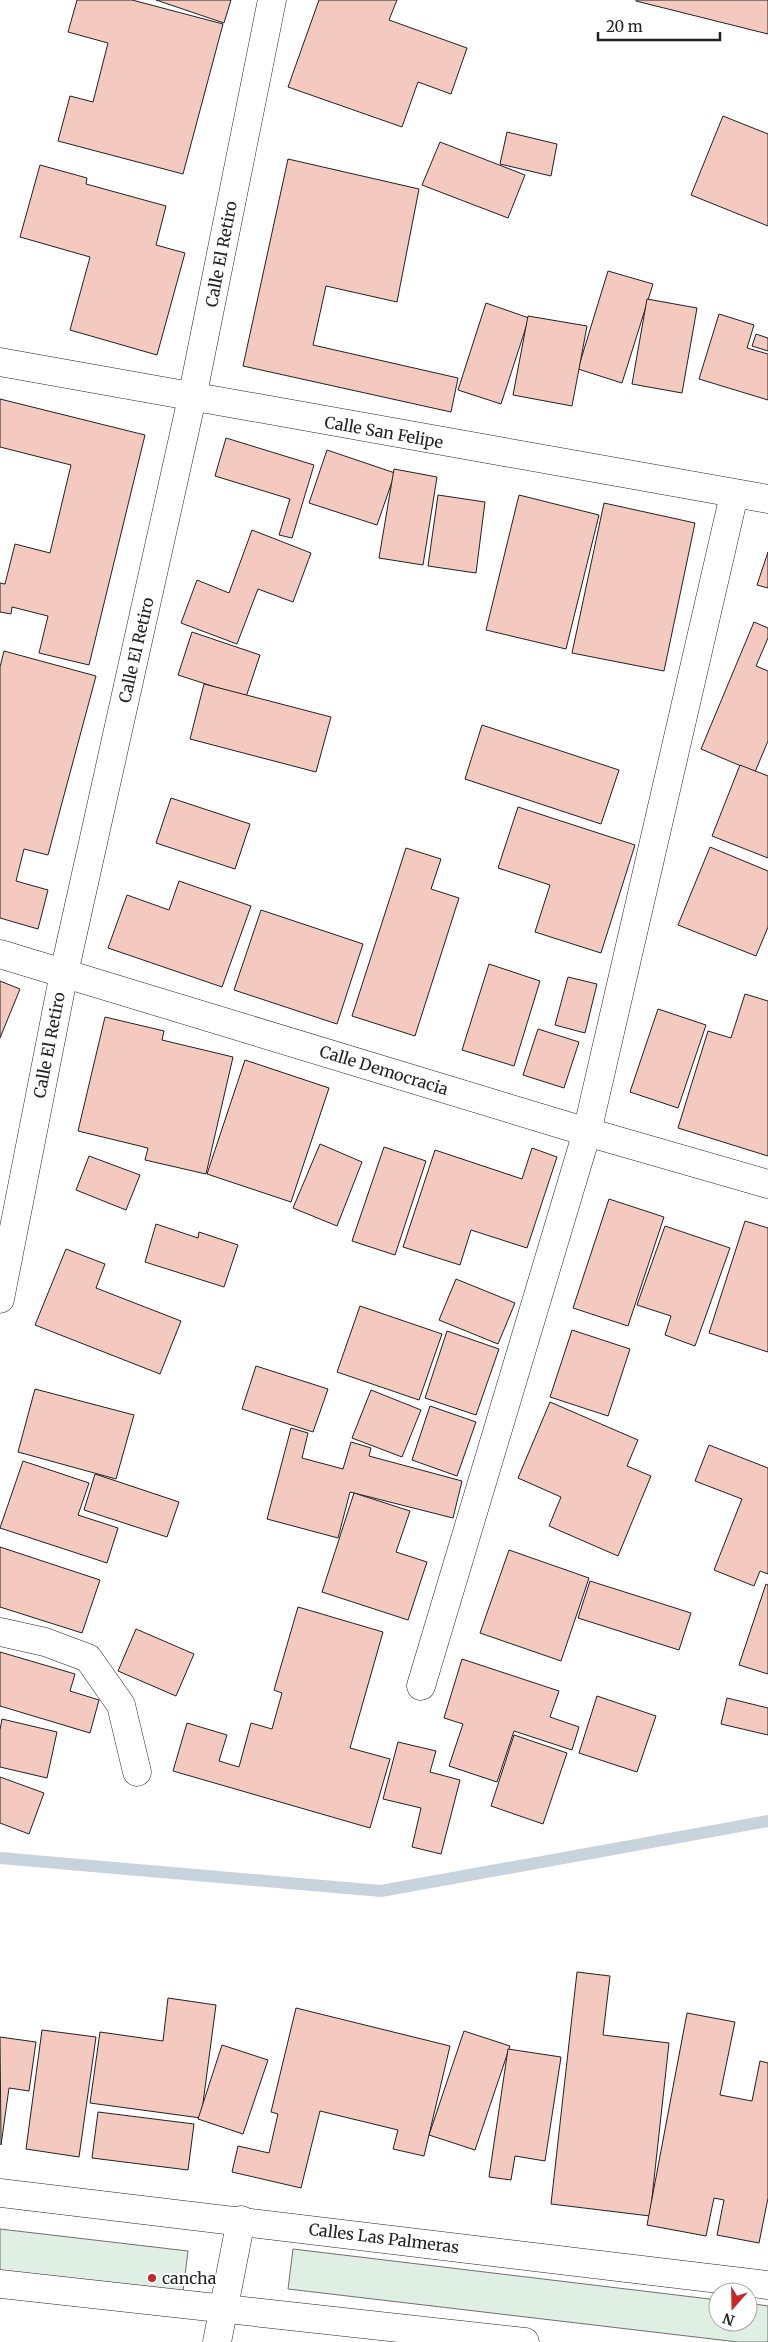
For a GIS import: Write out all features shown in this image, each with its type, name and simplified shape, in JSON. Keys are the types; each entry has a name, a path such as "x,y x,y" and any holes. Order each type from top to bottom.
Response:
{"street":[{"name":"Calle El Retiro","path":"0,1299 64,973 192,398 272,0"},
{"name":"Calle San Felipe","path":"0,362 734,495 768,499"},
{"path":"421,1686 587,1132 734,495"},
{"name":"Calle Democracia","path":"0,954 587,1132 768,1184"},
{"path":"0,1632 45,1642 88,1658 121,1706 137,1772"},
{"name":"Calles Las Palmeras","path":"0,2193 241,2220 768,2285"},
{"path":"217,2342 241,2220"},
{"path":"0,2284 525,2342"}],"green space":[{"path":"0,2229 188,2251 183,2292 0,2271"},
{"path":"293,2249 708,2299 708,2332 758,2332 758,2304 768,2306 768,2342 738,2342 288,2289"}],"building":[{"path":"77,0 132,0 223,24 183,174 58,141 70,96 93,102 108,43 68,32"},
{"path":"156,0 231,0 224,23"},
{"path":"319,0 397,0 389,20 467,48 451,94 418,82 402,127 288,87"},
{"path":"636,0 768,0 768,34 636,1"},
{"path":"723,116 768,134 768,226 691,195"},
{"path":"507,132 557,144 551,176 500,164"},
{"path":"440,142 525,175 508,218 422,185"},
{"path":"288,159 419,189 397,302 326,286 313,345 458,378 451,412 243,366"},
{"path":"40,165 87,178 86,184 166,206 156,245 185,253 157,355 70,330 90,257 20,237"},
{"path":"608,271 653,284 622,383 578,369"},
{"path":"647,299 697,308 682,393 632,384"},
{"path":"486,303 529,318 501,404 458,390"},
{"path":"719,314 754,325 747,348 768,354 768,400 699,379"},
{"path":"528,316 587,326 572,406 513,395"},
{"path":"756,334 768,338 768,351 752,346"},
{"path":"0,399 145,435 89,665 39,653 48,616 12,607 11,614 0,612 0,583 5,584 15,544 50,553 71,465 0,447"},
{"path":"226,438 314,465 292,538 279,535 290,499 215,476"},
{"path":"327,450 395,473 377,525 309,503"},
{"path":"394,469 437,477 423,565 379,558"},
{"path":"438,495 485,502 476,573 428,566"},
{"path":"519,495 599,515 566,649 486,630"},
{"path":"604,503 695,523 664,671 572,653"},
{"path":"252,530 311,553 293,602 258,589 237,644 181,623 197,580 229,593"},
{"path":"768,552 768,588 757,585"},
{"path":"754,622 768,628 768,638 756,666 768,671 768,741 755,772 701,749"},
{"path":"192,632 260,655 246,697 178,675"},
{"path":"4,651 96,676 48,855 24,849 16,881 48,890 38,929 0,918 0,667"},
{"path":"204,684 331,717 316,772 190,739"},
{"path":"482,725 619,770 601,824 465,779"},
{"path":"740,765 768,776 768,858 712,836"},
{"path":"171,798 250,824 235,869 156,843"},
{"path":"518,807 635,845 601,953 535,932 550,885 498,868"},
{"path":"710,847 768,871 768,927 756,956 678,925"},
{"path":"406,848 441,859 431,889 459,898 415,1036 352,1016"},
{"path":"179,881 251,906 222,987 108,948 127,895 169,910"},
{"path":"261,910 363,944 337,1024 234,990"},
{"path":"489,964 540,981 514,1066 462,1050"},
{"path":"568,977 597,984 585,1033 555,1025"},
{"path":"0,981 20,989 0,1038"},
{"path":"745,994 768,1001 768,1156 678,1128 708,1031 731,1038"},
{"path":"658,1009 706,1025 678,1108 630,1092"},
{"path":"105,1017 164,1031 162,1040 233,1057 206,1174 145,1160 148,1148 78,1131"},
{"path":"538,1029 579,1042 564,1088 523,1075"},
{"path":"245,1060 329,1088 291,1202 207,1174"},
{"path":"320,1144 362,1162 337,1226 293,1208"},
{"path":"384,1147 426,1161 395,1255 352,1241"},
{"path":"532,1148 557,1157 527,1248 471,1230 460,1265 403,1247 435,1150 522,1179"},
{"path":"89,1156 140,1175 126,1210 76,1190"},
{"path":"609,1199 664,1217 628,1326 573,1308"},
{"path":"745,1221 768,1228 768,1352 709,1333"},
{"path":"156,1224 198,1238 199,1232 238,1245 224,1287 145,1262"},
{"path":"665,1226 730,1248 695,1346 665,1335 671,1316 637,1305"},
{"path":"66,1249 105,1264 96,1288 181,1321 160,1374 35,1325"},
{"path":"456,1279 515,1303 498,1344 439,1320"},
{"path":"360,1306 442,1334 419,1400 337,1372"},
{"path":"572,1330 630,1349 608,1416 550,1397"},
{"path":"447,1331 499,1349 476,1415 425,1398"},
{"path":"256,1366 328,1389 313,1432 242,1409"},
{"path":"35,1389 134,1415 116,1479 18,1452"},
{"path":"371,1390 421,1410 402,1457 352,1438"},
{"path":"550,1402 638,1440 627,1466 651,1476 618,1556 549,1526 561,1497 518,1478"},
{"path":"430,1406 476,1422 457,1476 412,1460"},
{"path":"291,1428 308,1433 302,1458 343,1469 351,1442 371,1448 369,1456 462,1481 453,1518 350,1492 338,1538 267,1519"},
{"path":"709,1445 768,1468 768,1574 760,1571 754,1586 714,1570 742,1499 695,1481"},
{"path":"23,1461 89,1483 78,1515 118,1528 107,1563 0,1528"},
{"path":"95,1474 179,1502 167,1537 84,1510"},
{"path":"354,1493 410,1511 396,1552 427,1562 408,1620 322,1592"},
{"path":"0,1547 100,1580 82,1633 0,1607"},
{"path":"509,1550 589,1578 561,1661 480,1633"},
{"path":"590,1581 691,1613 679,1650 578,1618"},
{"path":"766,1584 768,1585 768,1674 739,1665"},
{"path":"298,1607 383,1632 350,1748 390,1759 370,1828 173,1771 187,1723 227,1735 219,1761 239,1767 251,1723 272,1729 282,1693 274,1690"},
{"path":"136,1629 194,1654 176,1696 118,1671"},
{"path":"0,1652 75,1674 70,1691 99,1700 90,1733 0,1706"},
{"path":"462,1659 559,1691 550,1717 579,1727 572,1750 514,1731 497,1782 449,1766 463,1724 444,1718"},
{"path":"597,1696 656,1716 637,1772 579,1753"},
{"path":"727,1698 768,1708 768,1735 721,1724"},
{"path":"2,1719 57,1732 47,1778 0,1767 0,1730"},
{"path":"514,1735 567,1753 543,1824 491,1806"},
{"path":"398,1742 436,1751 430,1772 460,1780 441,1854 412,1847 421,1808 383,1799"},
{"path":"0,1777 44,1793 29,1834 0,1823"},
{"path":"577,1972 610,1976 603,2035 669,2043 650,2216 551,2204"},
{"path":"168,1998 216,2005 201,2118 90,2103 100,2032 163,2041"},
{"path":"296,2008 450,2046 424,2156 393,2149 398,2130 320,2111 301,2188 232,2172 238,2146 269,2153 278,2114 271,2112"},
{"path":"687,2013 735,2022 720,2095 752,2101 760,2061 768,2063 768,2198 759,2243 717,2235 724,2200 714,2198 706,2236 647,2225"},
{"path":"42,2030 96,2037 79,2157 26,2149"},
{"path":"464,2031 510,2046 475,2150 429,2135"},
{"path":"0,2037 36,2042 29,2091 9,2088 1,2145"},
{"path":"222,2045 268,2060 243,2134 198,2119"},
{"path":"508,2049 561,2057 545,2161 515,2156 511,2180 489,2177"},
{"path":"98,2112 194,2124 188,2170 92,2158"}],"waterway":[{"path":"0,1858 381,1891 768,1821"}],"place":[{"name":"cancha","path":"152,2278"}]}
